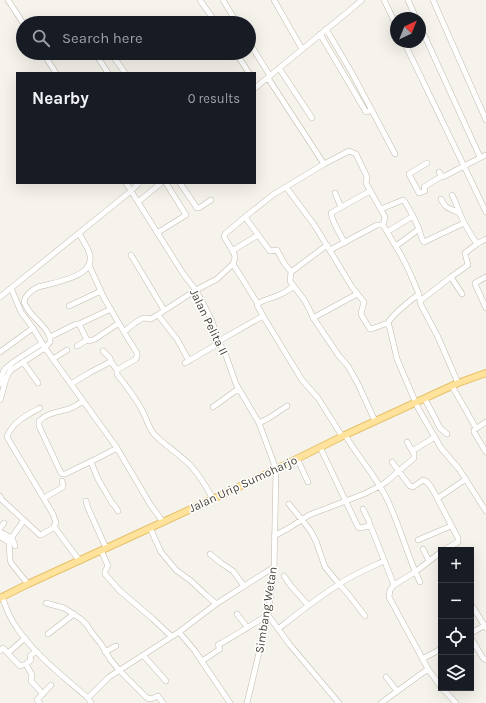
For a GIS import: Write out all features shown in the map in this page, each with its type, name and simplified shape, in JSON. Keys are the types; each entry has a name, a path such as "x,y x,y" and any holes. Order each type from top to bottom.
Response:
{"main road":[{"name":"Jalan Urip Sumoharjo","path":"1,598 376,421 486,372"}],"street":[{"path":"8,0 18,16"},
{"path":"200,0 211,16"},
{"path":"223,0 233,16"},
{"path":"274,0 302,49"},
{"path":"256,85 269,77 362,0"},
{"path":"384,0 390,12"},
{"path":"408,0 413,12"},
{"path":"433,0 486,120"},
{"path":"326,29 395,154"},
{"path":"320,34 366,112 372,110"},
{"path":"426,39 480,157"},
{"path":"407,48 486,212"},
{"path":"333,56 340,52"},
{"path":"256,54 323,163"},
{"path":"48,60 55,72"},
{"path":"99,60 105,72"},
{"path":"117,60 125,72"},
{"path":"241,60 248,72"},
{"path":"279,68 312,118"},
{"path":"124,332 142,319 146,318 150,320 196,290 217,279 233,264 234,253 224,237 225,235 274,194 323,163 349,151 354,152 367,177 366,183 385,217 383,225 410,273 419,294 421,305 436,332 455,385 476,428 474,432 486,452"},
{"path":"427,163 409,174 419,193 425,191 424,186 441,174 444,176 486,155"},
{"name":"Jalan Pelita II","path":"127,184 184,275 196,290 212,321 238,389 259,423 276,469"},
{"path":"0,297 138,184"},
{"path":"138,202 160,184"},
{"path":"167,184 186,215"},
{"path":"181,184 194,206 198,208"},
{"path":"286,187 315,226 352,287 364,302 362,316 369,328 372,329 388,323 419,294"},
{"path":"345,243 331,214 340,207 370,191"},
{"path":"335,193 340,207"},
{"path":"452,195 464,223 477,244"},
{"path":"441,199 446,207 460,214"},
{"path":"157,233 211,200"},
{"path":"381,209 404,200 413,216 423,241 425,242 464,223"},
{"path":"388,232 413,216"},
{"path":"245,217 270,251 277,250 291,272 290,280 293,286 305,301 313,318 339,356 348,366 376,421"},
{"path":"291,272 328,248 345,243 377,225 383,225"},
{"path":"396,246 419,229"},
{"path":"78,234 90,255 89,265 101,291 137,353 136,359 117,370"},
{"path":"232,250 258,235"},
{"path":"420,301 468,265 465,253 486,239"},
{"path":"131,255 164,310"},
{"path":"233,264 302,380 318,398 380,486 396,519 420,582"},
{"path":"0,400 8,374 11,370 50,342 50,337 46,330 28,310 24,300 33,290 38,287 78,276 89,265"},
{"path":"451,277 462,294"},
{"path":"486,277 474,284 486,308"},
{"path":"258,304 280,295 293,286"},
{"path":"11,288 21,312 117,448 150,504 163,522"},
{"path":"69,306 101,291"},
{"path":"313,318 357,294"},
{"path":"50,337 111,309"},
{"path":"158,315 177,339 187,362 263,316"},
{"path":"77,346 87,340 89,341 95,339 119,323"},
{"path":"388,323 397,359 416,403 441,448 459,469 486,511"},
{"path":"79,324 87,340"},
{"path":"0,352 33,328"},
{"path":"0,384 5,369 35,348 44,346"},
{"path":"53,359 67,350"},
{"path":"103,352 110,358 117,370 117,374 141,408 154,434 189,464 204,482 213,498"},
{"path":"23,362 38,383"},
{"path":"72,384 111,362"},
{"path":"213,407 238,389"},
{"path":"425,399 440,428 447,434"},
{"path":"83,401 73,407 52,412 39,421 39,426 61,474 65,474 91,462 117,448"},
{"path":"259,423 286,406"},
{"path":"0,496 2,500 38,534 41,535 54,528 56,523 53,514 7,437 9,432 20,419 40,408"},
{"path":"476,428 486,422"},
{"path":"412,451 435,437"},
{"path":"274,536 289,528 309,514 364,494 386,482 414,458 414,454 407,442"},
{"path":"320,448 359,528 370,527"},
{"path":"298,458 308,482"},
{"path":"91,462 98,479 118,511"},
{"path":"392,462 412,487 423,480 426,481 437,498 459,540 449,547"},
{"name":"Simbang Wetan","path":"247,703 268,615 274,567 276,469"},
{"path":"437,498 466,479"},
{"path":"44,498 63,487 64,484 62,481"},
{"path":"86,501 104,549 108,566 105,574 120,591 171,636"},
{"path":"289,504 310,530 316,541 325,567 365,616"},
{"path":"363,509 394,585"},
{"path":"12,537 24,520"},
{"path":"0,528 4,523"},
{"path":"418,540 451,526"},
{"path":"54,528 79,560"},
{"path":"150,528 161,552 176,570 191,581 216,604"},
{"path":"0,532 12,537 15,546"},
{"path":"0,537 9,542 11,563 28,584"},
{"path":"422,549 429,562"},
{"path":"210,554 233,571 244,586"},
{"path":"438,555 394,585 390,590 389,597 422,659 438,682"},
{"path":"278,629 308,605 339,584 365,569 384,561"},
{"path":"1,598 11,618 36,651 89,700 109,677 179,632 216,604 274,567"},
{"path":"284,576 308,605"},
{"path":"46,603 64,608 71,615 81,619 87,625 119,670 147,698 151,699 158,696 163,703"},
{"path":"474,608 486,626 474,632"},
{"path":"237,614 247,627"},
{"path":"48,634 71,615"},
{"path":"202,661 220,649 218,645 268,615 290,645 339,703"},
{"path":"179,632 195,650 230,703"},
{"path":"8,653 25,638"},
{"path":"474,643 486,660"},
{"path":"105,652 116,646"},
{"path":"0,651 3,648 20,666 31,660 30,656 36,651"},
{"path":"422,659 438,651"},
{"path":"143,655 166,681"},
{"path":"26,664 32,675 32,681 43,694"},
{"path":"381,703 428,669"},
{"path":"386,677 397,691"},
{"path":"40,703 37,700 51,685"},
{"path":"446,691 456,703"}]}
